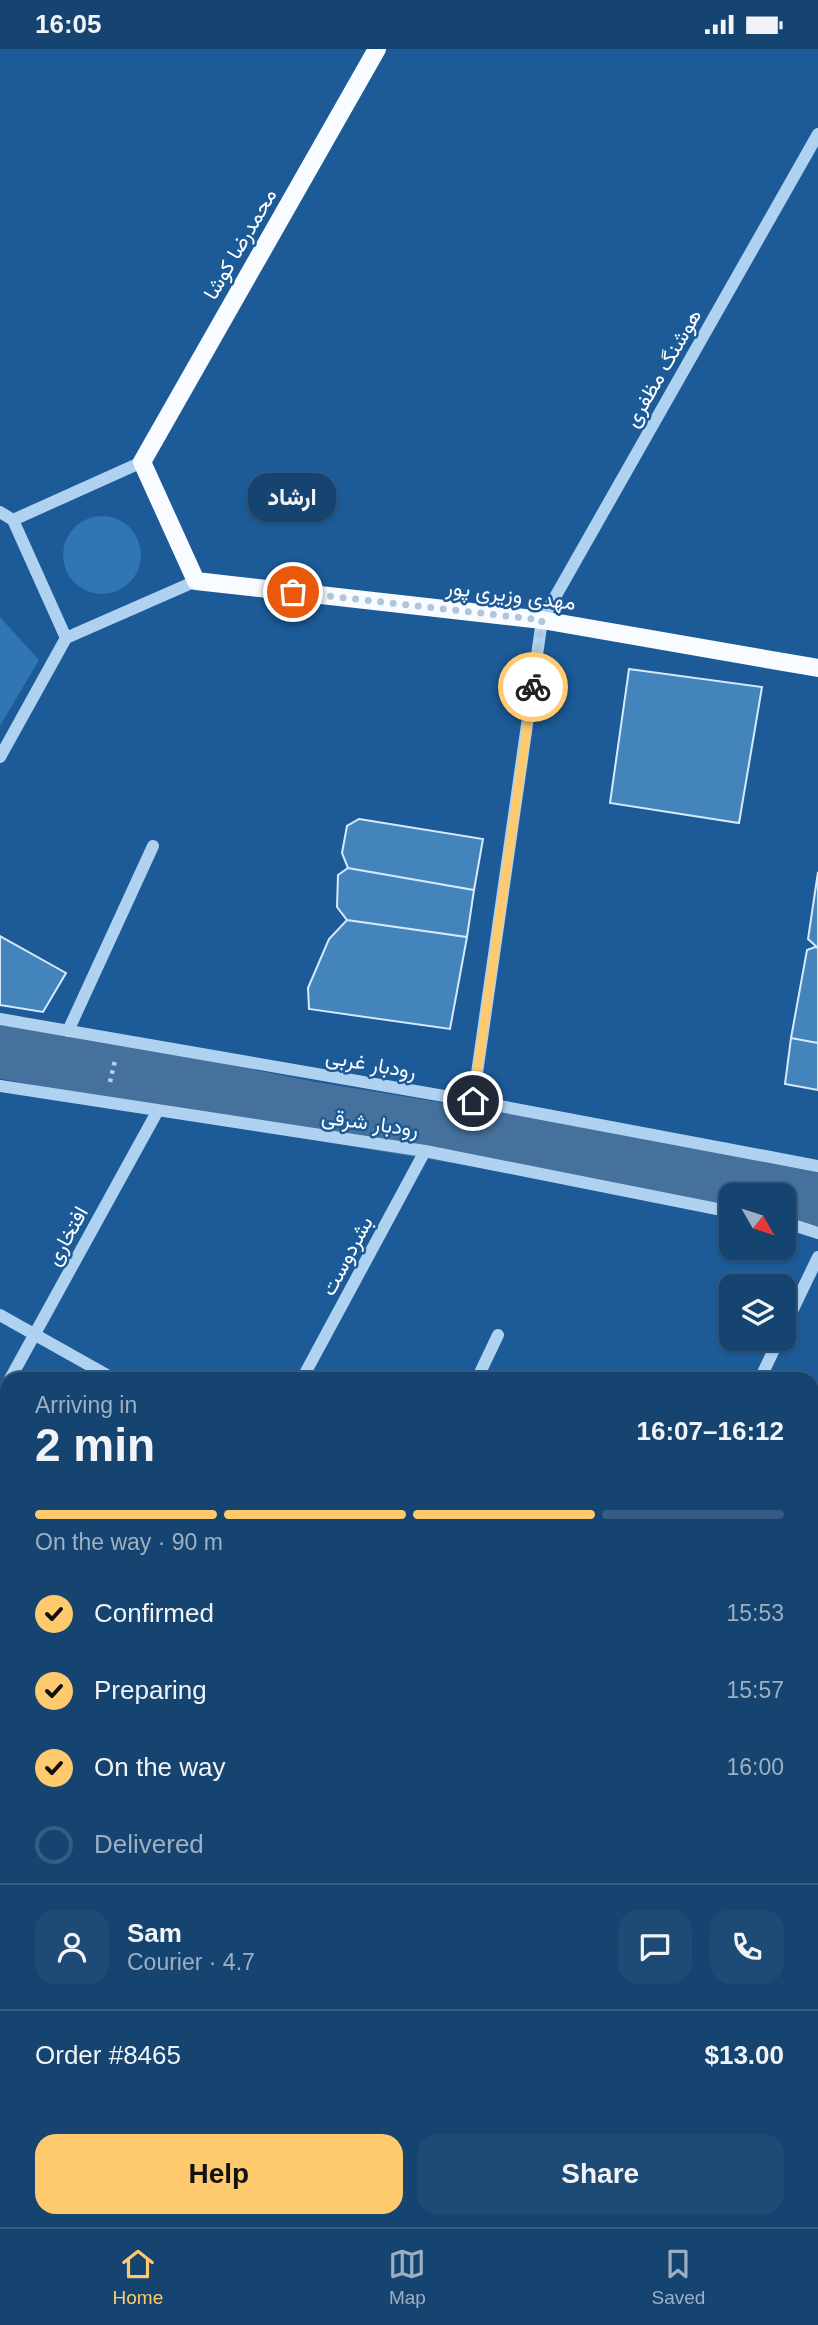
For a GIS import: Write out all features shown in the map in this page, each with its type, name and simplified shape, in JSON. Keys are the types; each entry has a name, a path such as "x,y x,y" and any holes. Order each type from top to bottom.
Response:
{"main road":[{"name":"محمدرضا کوشا","path":"142,461 377,49"},
{"path":"142,461 195,581"},
{"name":"مهدی وزیری پور","path":"195,581 542,620 818,668"}],"street":[{"name":"هوشنگ مظفری","path":"542,620 818,134"},
{"path":"13,520 142,461"},
{"path":"0,512 13,520 66,639"},
{"path":"0,757 66,639 195,581"},
{"path":"473,1101 542,620"},
{"path":"68,1031 153,846"},
{"name":"رودبار غربی","path":"0,1019 473,1101 818,1166"},
{"name":"رودبار شرقی","path":"0,1086 425,1151 719,1209"},
{"name":"افتخاری","path":"14,1372 157,1112"},
{"name":"بشردوست","path":"306,1372 425,1151"},
{"path":"796,1226 818,1233"},
{"path":"796,1303 818,1257"},
{"path":"0,1315 101,1372"},
{"path":"480,1372 498,1335"},
{"path":"763,1372 773,1351"}],"path":[{"path":"107,1104 118,1039"}],"shaded area":[{"path":"102,516 117,519 130,527 138,540 141,555 138,570 130,583 117,591 102,594 87,591 74,583 66,570 63,555 66,540 74,527 87,519"},
{"path":"0,617 39,660 0,726"}],"building":[{"path":"629,669 762,687 739,823 610,803"},
{"path":"359,819 483,839 474,890 348,868 342,853 347,826"},
{"path":"348,868 474,890 467,937 347,920 337,907 338,875"},
{"path":"818,872 818,948 808,939"},
{"path":"347,920 467,937 450,1029 309,1009 308,988 329,939"},
{"path":"0,936 66,973 43,1012 0,1005"},
{"path":"818,948 818,1043 791,1038 807,950"},
{"path":"791,1038 818,1043 818,1090 785,1084"}],"waterway":[{"path":"0,1049 308,1110 722,1178 818,1202"}],"way so far":[{"path":"293,592 542,620 533,687"}],"place":[{"name":"ارشاد","path":"293,592"}],"route":[{"path":"473,1101 533,687"}]}
